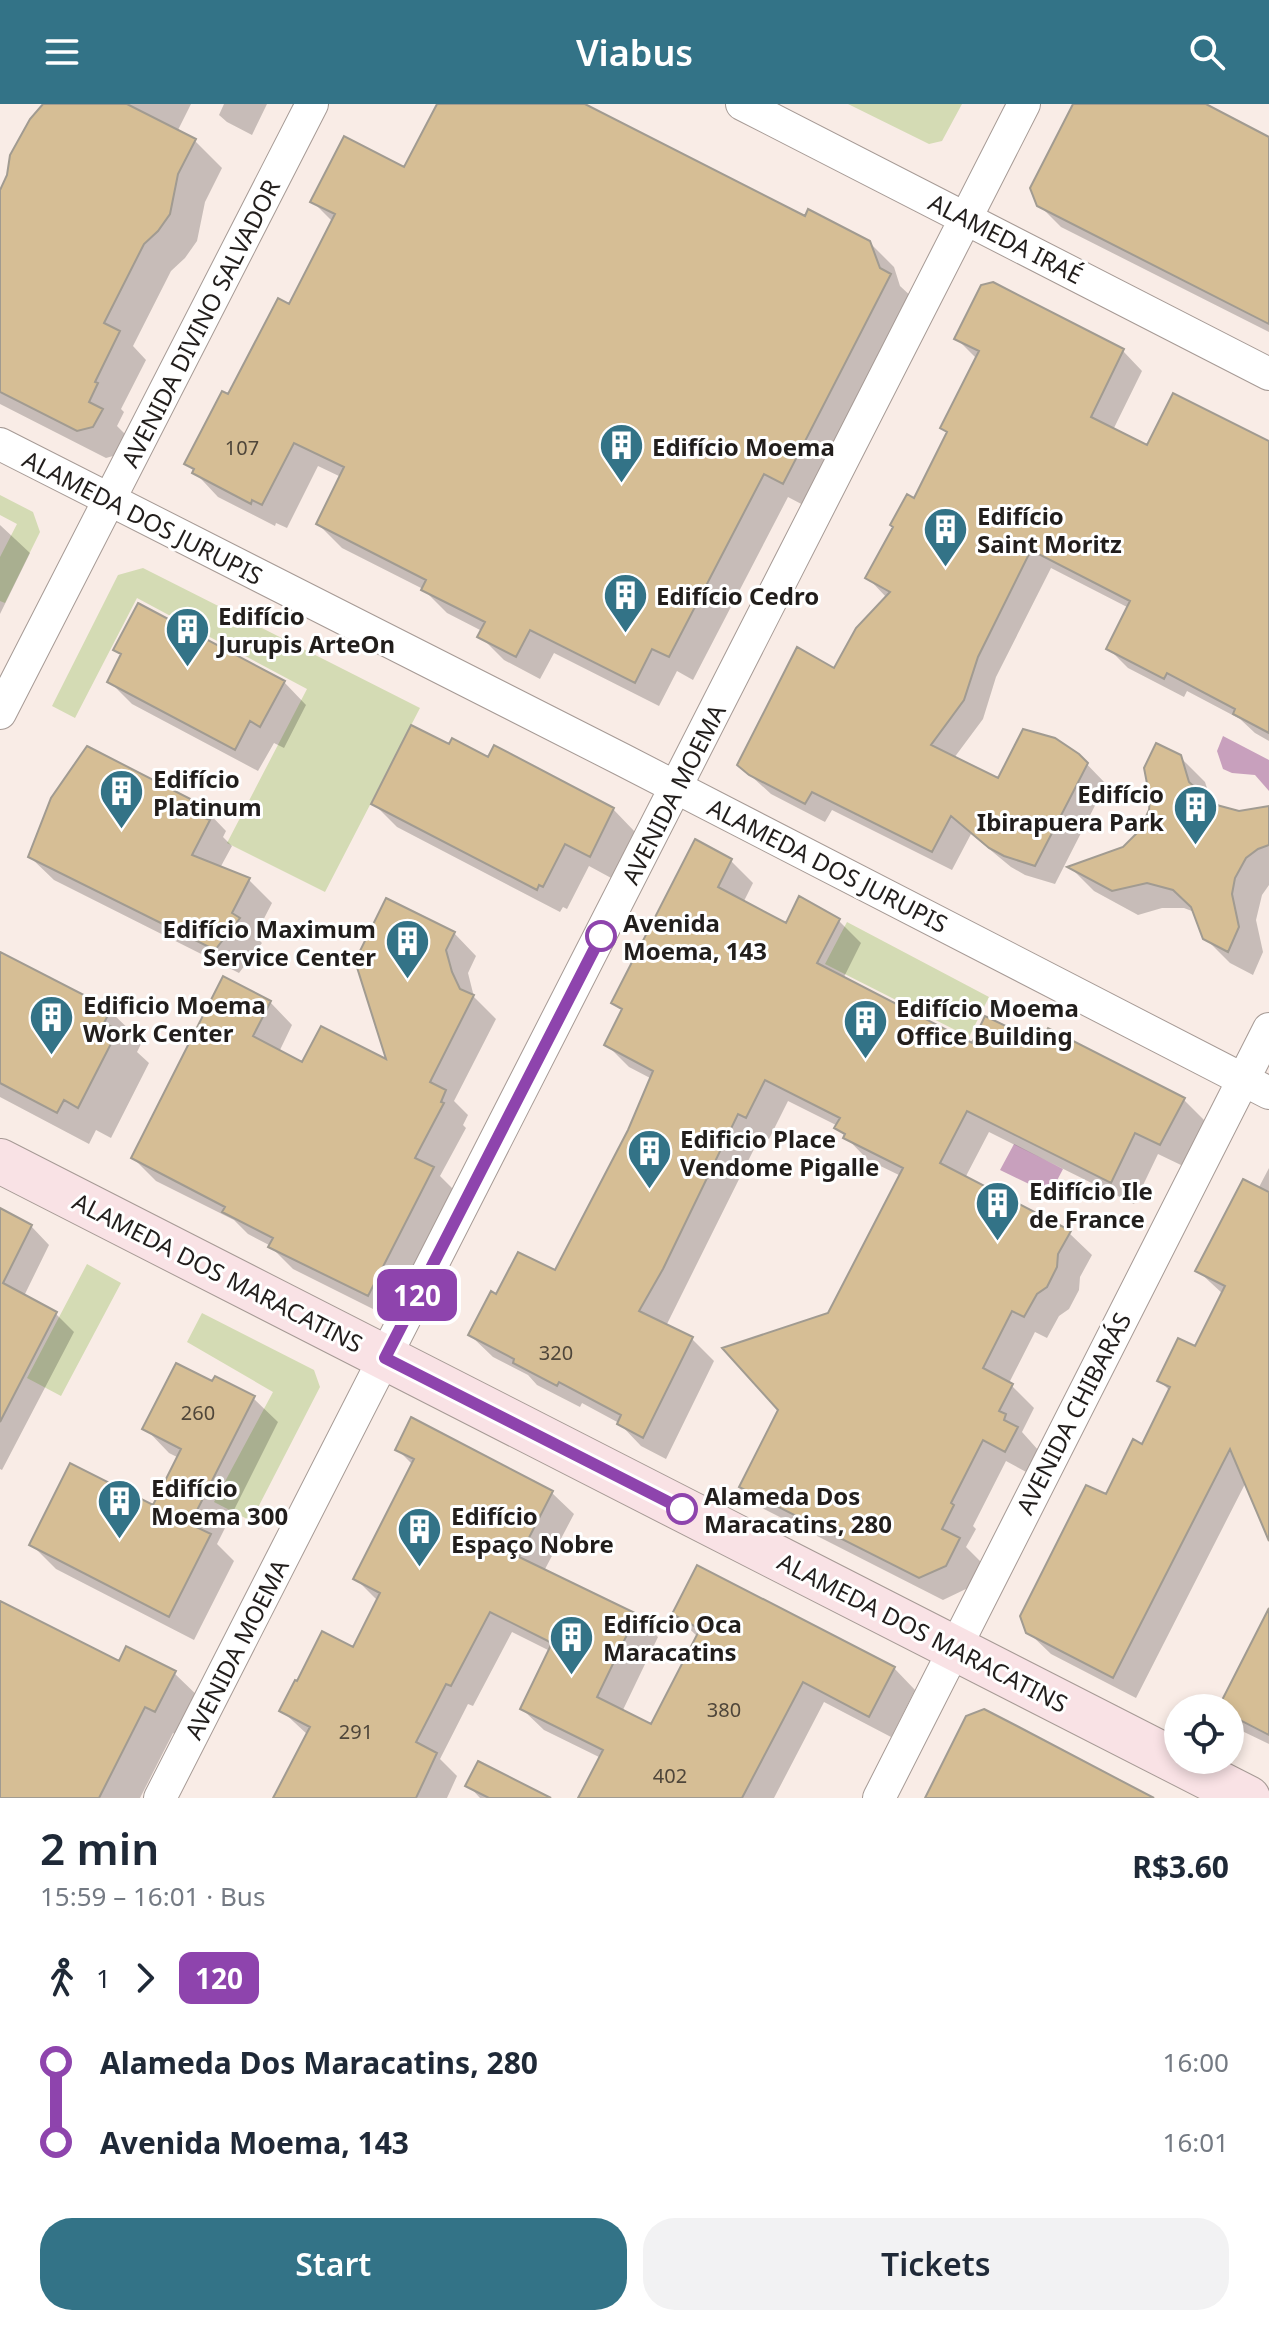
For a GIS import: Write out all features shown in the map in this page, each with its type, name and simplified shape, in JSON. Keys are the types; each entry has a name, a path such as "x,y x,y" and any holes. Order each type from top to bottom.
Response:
{"main road":[{"name":"ALAMEDA DOS MARACATINS","path":"0,1161 1248,1798"}],"street":[{"name":"AVENIDA DIVINO SALVADOR","path":"0,713 312,104"},
{"name":"ALAMEDA IRAÉ","path":"742,104 1269,374"},
{"name":"AVENIDA MOEMA","path":"160,1798 1024,104"},
{"name":"ALAMEDA DOS JURUPIS","path":"0,444 676,787 1256,1087"},
{"name":"AVENIDA CHIBARÁS","path":"879,1798 954,1648 1256,1087 1269,1029"}],"green space":[{"path":"848,104 962,104 942,141 929,144"},
{"path":"0,495 33,512 40,532 5,603 0,601 0,557 17,524 0,515"},
{"path":"143,568 420,708 325,892 227,843 307,689 137,598 75,718 52,706 118,575"},
{"path":"847,922 989,997 969,1037 825,964"},
{"path":"87,1264 121,1283 61,1396 27,1378"},
{"path":"202,1313 314,1370 320,1387 251,1521 214,1502 273,1392 187,1342"}],"shaded area":[{"path":"1223,736 1269,760 1269,791 1255,775 1223,769 1217,751"},
{"path":"1014,1144 1063,1169 1050,1194 1000,1170"}],"building":[{"path":"43,104 127,104 196,139 178,174 170,214 144,244 104,323 120,331 95,382 98,383 89,402 103,409 93,427 77,431 0,392 0,190 7,175 10,155 30,119"},
{"path":"437,104 585,104 805,216 808,209 870,241 880,268 891,274 783,484 764,474 669,657 652,649 635,683 530,630 516,657 477,637 485,622 421,590 426,580 316,524 344,467 294,443 262,505 252,500 251,504 192,473 194,469 184,464 222,391 228,394 278,298 289,304 335,214 310,202 344,136 404,167"},
{"path":"1073,104 1206,104 1269,137 1269,324 1037,206 1030,188"},
{"path":"993,282 1124,349 1091,417 1147,445 1173,393 1269,441 1269,733 1233,714 1235,709 1167,673 1164,679 1106,649 1130,601 1031,550 978,657 964,700 931,745 998,778 1023,729 1055,738 1088,763 1035,866 989,848 951,816 932,852 812,792 805,804 749,775 737,765 797,647 834,668 856,628 890,592 865,578 907,494 914,498 947,432 940,428 979,351 954,339 981,285"},
{"name":"Edifício Jurupis ArteOn","path":"138,603 285,681 260,727 250,721 235,750 107,682 121,654 113,650"},
{"path":"411,725 449,744 452,738 488,757 494,745 614,808 590,857 565,844 543,887 539,885 537,890 371,804"},
{"name":"Edifício Ibirapuera Park","path":"1156,743 1181,755 1189,782 1213,804 1239,811 1269,806 1269,845 1246,858 1235,878 1232,894 1239,927 1228,952 1203,939 1191,907 1173,890 1147,883 1112,891 1067,867 1123,847 1140,830 1149,810 1150,799 1144,768"},
{"name":"Edifício Platinum","path":"87,746 204,806 199,816 210,820 192,855 250,878 232,913 240,918 215,950 28,857 51,798"},
{"path":"695,839 732,859 718,887 786,923 799,896 840,919 817,963 972,1043 985,1016 1041,1043 1048,1028 1185,1098 1160,1145 1135,1133 1111,1183 967,1111 940,1163 1071,1231 1058,1254 1057,1267 1047,1287 1037,1294 1024,1317 1012,1311 983,1368 1013,1384 999,1411 1006,1414 1004,1420 1018,1427 1005,1452 983,1440 951,1503 954,1505 942,1529 960,1538 946,1566 919,1578 739,1487 778,1410 722,1348 828,1313 903,1168 843,1138 845,1134 834,1128 840,1118 765,1080 746,1118 738,1114 663,1269 639,1311 693,1337 643,1438 617,1424 621,1415 559,1382 557,1386 513,1363 514,1359 468,1335 491,1291 496,1294 518,1252 555,1270 628,1130 653,1071 604,1045 622,1009 611,1003"},
{"path":"386,898 455,932 446,950 452,972 460,989 474,995 430,1082 446,1090 441,1102 444,1103 415,1158 434,1167 368,1296 268,1247 273,1238 222,1212 225,1207 131,1158 223,976 271,1001 253,1036 302,1062 321,1026 386,1059 355,961"},
{"name":"Edificio Moema Work Center","path":"0,952 111,1009 104,1023 118,1030 78,1108 64,1100 57,1113 0,1083"},
{"path":"1243,1179 1269,1192 1269,1541 1230,1449 1113,1678 1026,1633 1020,1616 1086,1485 1106,1494 1133,1439 1142,1444 1170,1387 1157,1381 1178,1338 1195,1346 1225,1286 1195,1271"},
{"path":"0,1208 32,1225 3,1283 57,1312 0,1422"},
{"name":"Edifício Moema 300","path":"176,1363 212,1381 215,1376 255,1396 190,1524 211,1534 169,1617 29,1545 70,1463 153,1505 181,1449 142,1429"},
{"path":"411,1417 553,1491 519,1557 637,1614 597,1697 651,1724 700,1629 672,1614 697,1565 895,1667 869,1717 803,1682 742,1798 578,1798 603,1750 520,1709 552,1643 490,1612 451,1686 446,1684 416,1742 437,1753 416,1798 273,1798 310,1727 279,1711 295,1680 322,1631 353,1647 380,1593 353,1579 414,1459 395,1450"},
{"path":"0,1601 119,1661 126,1646 176,1671 155,1712 145,1707 99,1798 0,1798"},
{"path":"1269,1608 1269,1735 1244,1722 1244,1694 1225,1694"},
{"path":"984,1709 1154,1798 925,1798 966,1716"},
{"path":"478,1761 551,1798 489,1798 465,1786"}],"bus line":[{"name":"120","path":"601,936 385,1358 682,1509"}],"place":[{"name":"Edifício Moema","path":"621,485"},
{"name":"Edifício Saint Moritz","path":"946,568"},
{"name":"Edifício Cedro","path":"625,634"},
{"name":"Edifício Jurupis ArteOn","path":"187,668"},
{"name":"Edifício Platinum","path":"122,831"},
{"name":"Edifício Ibirapuera Park","path":"1195,846"},
{"name":"Avenida Moema, 143","path":"601,936"},
{"name":"Edifício Maximum Service Center","path":"407,981"},
{"name":"Edificio Moema Work Center","path":"52,1057"},
{"name":"Edifício Moema Office Building","path":"865,1060"},
{"name":"Edificio Place Vendome Pigalle","path":"649,1191"},
{"name":"Edifício Ile de France","path":"998,1243"},
{"name":"Alameda Dos Maracatins, 280","path":"682,1509"},
{"name":"Edifício Moema 300","path":"120,1540"},
{"name":"Edifício Espaço Nobre","path":"420,1568"},
{"name":"Edifício Oca Maracatins","path":"572,1676"}]}
